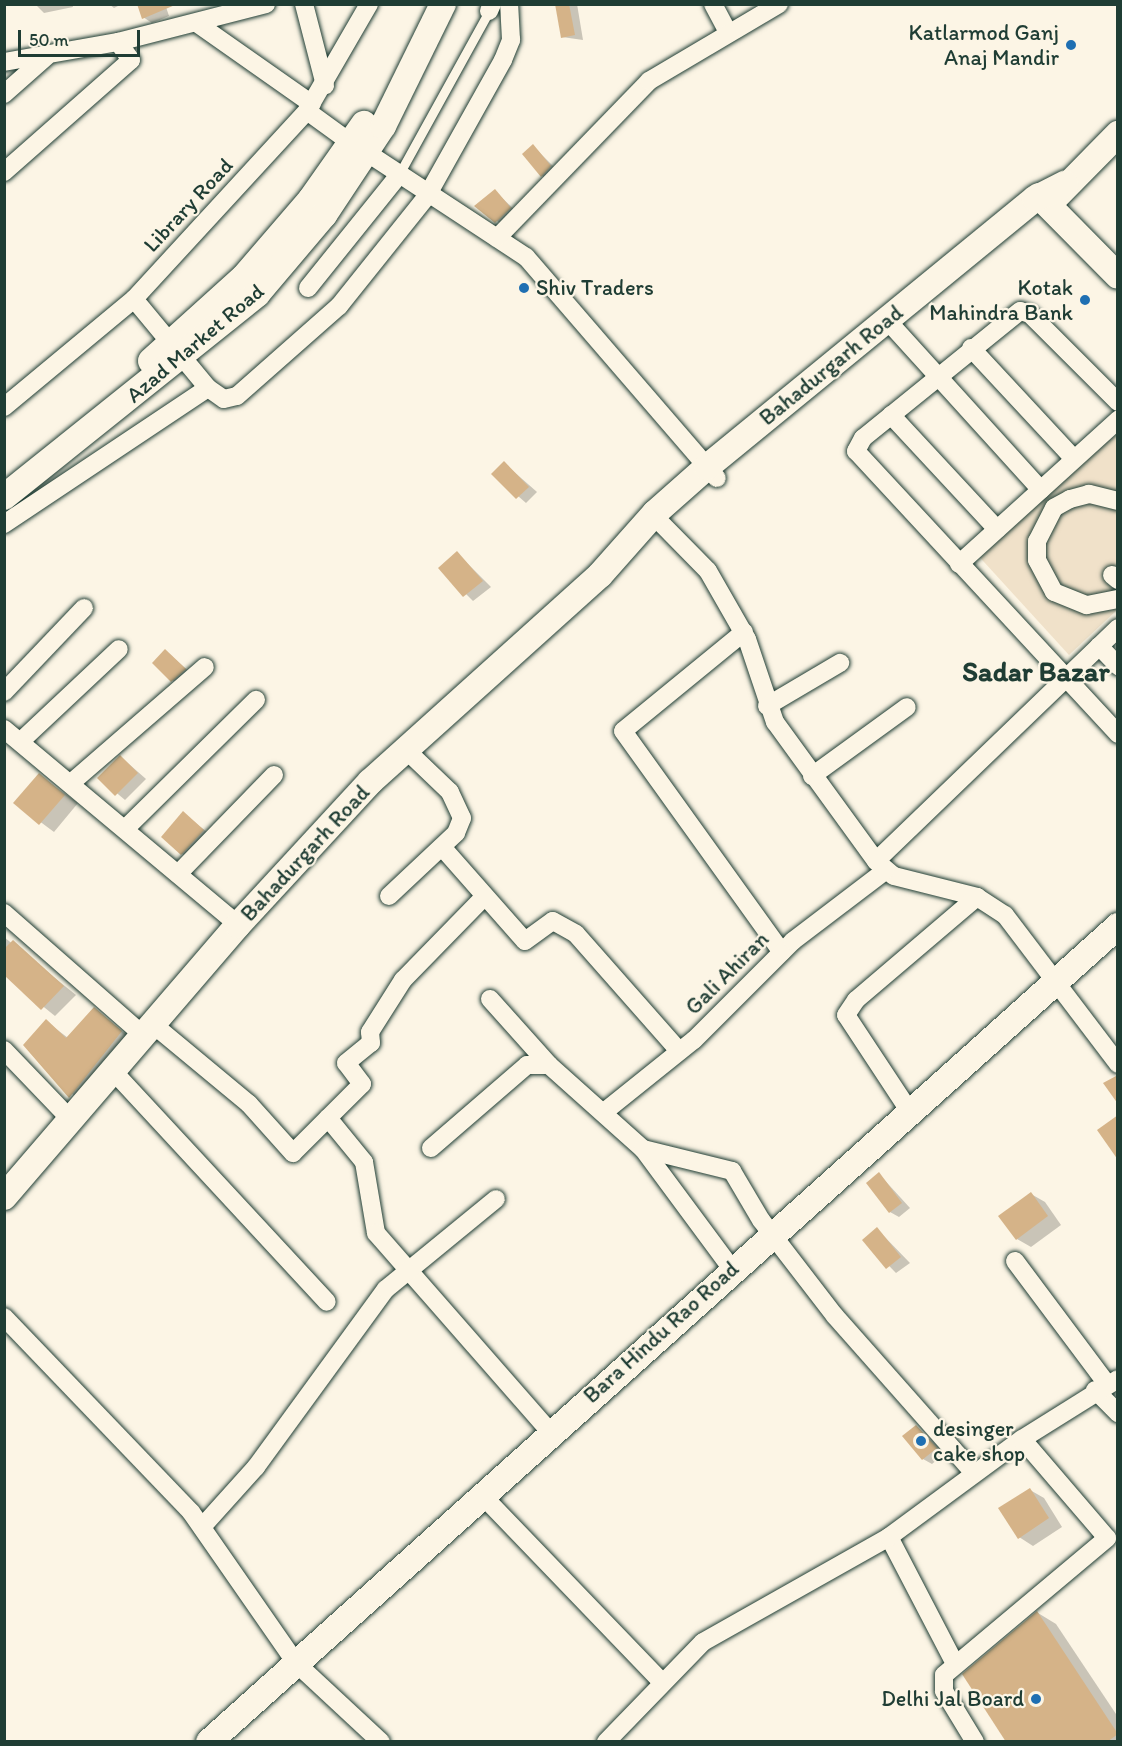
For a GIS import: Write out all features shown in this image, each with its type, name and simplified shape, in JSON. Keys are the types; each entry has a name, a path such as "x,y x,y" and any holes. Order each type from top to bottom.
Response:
{"street":[{"path":"4,62 118,42 198,24 267,4"},
{"path":"303,4 325,85"},
{"name":"Library Road","path":"4,407 134,299 310,108 369,4"},
{"name":"Azad Market Road","path":"4,476 176,350 257,294 324,215 428,4"},
{"name":"Azad Market Road","path":"358,148 443,4"},
{"path":"134,299 208,388 232,399 311,333 378,260 427,196 504,60 511,40 509,4"},
{"path":"713,4 728,32"},
{"path":"497,238 558,180 631,97 728,32 779,4"},
{"path":"198,24 310,108 358,148 427,196 526,257 712,472"},
{"path":"4,172 131,60 118,42"},
{"path":"4,94 47,56"},
{"name":"Bahadurgarh Road","path":"712,472 895,329 1118,134"},
{"path":"308,288 398,176"},
{"path":"1052,193 1118,255"},
{"path":"1052,193 1118,276"},
{"name":"Bahadurgarh Road","path":"6,1191 150,1031 238,925 406,750 636,538 712,472 1052,193"},
{"path":"1118,402 1026,311 1015,312 860,442 858,455 1118,734"},
{"path":"895,329 940,374 1054,508"},
{"path":"971,348 1074,459"},
{"name":"Azad Market Road","path":"4,497 176,350"},
{"path":"4,524 208,388"},
{"path":"891,415 997,529"},
{"path":"959,564 1118,420"},
{"path":"1118,501 1089,494 1054,508 1037,541 1043,578 1070,601 1087,605 1118,598"},
{"path":"658,519 708,571 744,633 767,706 812,776 880,866 977,897 1005,915 1118,1064"},
{"path":"4,692 84,608"},
{"name":"Gali Ahiran","path":"604,1112 679,1051 782,952 880,866 1066,677 1118,628"},
{"path":"744,633 623,731 782,952"},
{"path":"1099,646 1118,666"},
{"path":"21,741 119,649"},
{"path":"767,706 840,663"},
{"path":"71,783 205,667"},
{"path":"125,829 256,700"},
{"path":"812,776 907,706"},
{"path":"4,729 238,925"},
{"path":"389,896 460,826 462,810 406,750"},
{"path":"178,874 274,775"},
{"path":"441,846 525,940 553,921 576,934 679,1051"},
{"path":"4,913 150,1031 249,1104 293,1153 362,1084 346,1063 370,1043 370,1032 403,980 485,896"},
{"path":"910,1112 846,1015 856,1000 977,897"},
{"name":"Bara Hindu Rao Road","path":"209,1742 550,1431 771,1233 1058,982 1118,926"},
{"path":"490,999 549,1065 643,1149 731,1269"},
{"path":"4,1050 72,1120"},
{"path":"431,1148 527,1065 549,1065"},
{"path":"114,1072 327,1302"},
{"path":"328,1118 364,1162 376,1233 550,1431"},
{"path":"643,1149 732,1171 771,1233 835,1316 974,1473"},
{"path":"202,1527 256,1467 370,1306 408,1269 496,1198"},
{"path":"1015,1261 1107,1384 1118,1413"},
{"path":"4,1317 202,1527 296,1663 381,1742"},
{"path":"606,1742 660,1680 703,1642 889,1536 1022,1439 1107,1384"},
{"path":"975,1742 941,1683 955,1664 1112,1545 1022,1439"},
{"path":"481,1494 660,1680"},
{"path":"889,1536 955,1664"}],"lane":[{"path":"398,176 491,8"}],"shaded area":[{"path":"1117,420 1117,610 1069,655 974,551"}],"building":[{"path":"137,4 175,4 175,5 142,19"},
{"path":"555,4 569,4 575,35 561,38"},
{"path":"533,144 551,166 541,177 522,154"},
{"path":"495,189 511,208 495,223 474,206"},
{"path":"504,461 529,487 516,499 491,474"},
{"path":"457,551 483,581 463,597 438,568"},
{"path":"165,649 186,669 171,682 152,663"},
{"path":"120,755 138,773 115,796 97,778"},
{"path":"39,773 65,795 39,825 13,803"},
{"path":"183,811 204,830 181,855 161,837"},
{"path":"13,940 64,986 41,1010 4,975 4,949"},
{"path":"94,1007 122,1031 69,1098 23,1045 46,1019 66,1038"},
{"path":"1118,1075 1118,1104 1103,1083"},
{"path":"1118,1115 1118,1160 1097,1130"},
{"path":"879,1172 902,1203 889,1213 866,1183"},
{"path":"1031,1192 1048,1216 1016,1240 998,1216"},
{"path":"877,1227 901,1257 886,1269 862,1240"},
{"name":"desinger cake shop","path":"916,1425 937,1448 922,1460 902,1436"},
{"path":"1030,1488 1049,1518 1018,1539 998,1508"},
{"name":"Delhi Jal Board","path":"1037,1611 1118,1734 1107,1742 1006,1742 962,1674"}],"place":[{"name":"Katlarmod Ganj Anaj Mandir","path":"1071,45"},
{"name":"Shiv Traders","path":"524,288"},
{"name":"Kotak Mahindra Bank","path":"1085,300"},
{"name":"desinger cake shop","path":"921,1441"},
{"name":"Delhi Jal Board","path":"1036,1699"}],"district":[{"name":"Sadar Bazar","path":"1036,671"}]}
